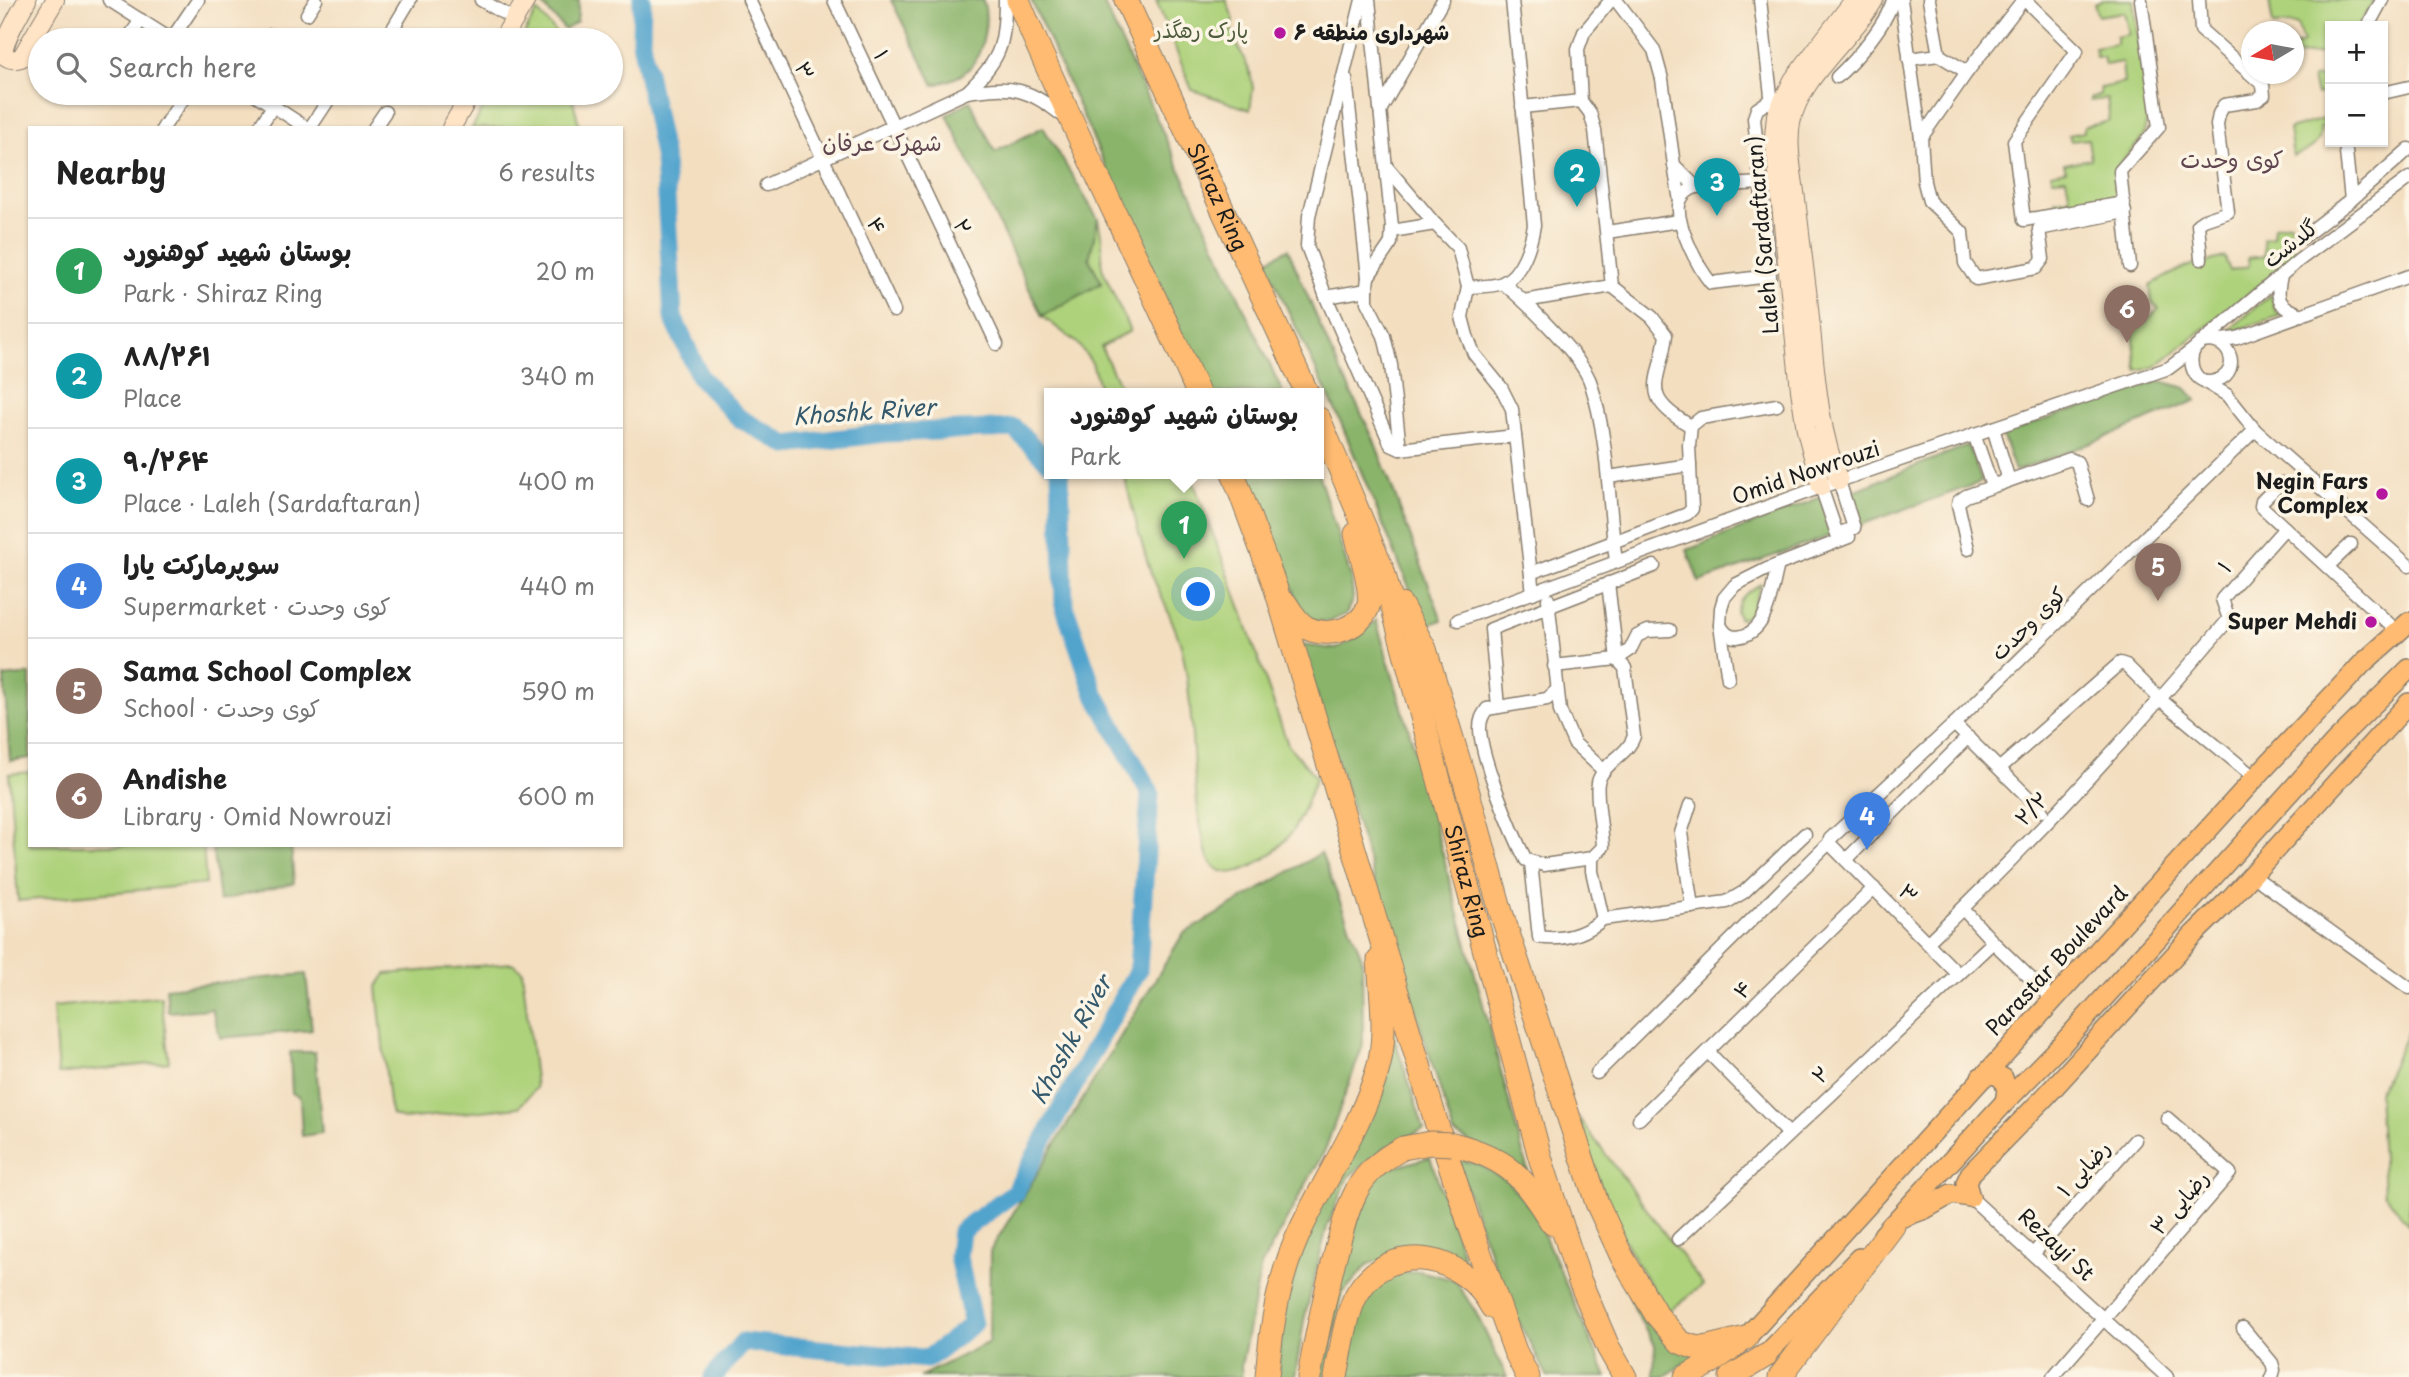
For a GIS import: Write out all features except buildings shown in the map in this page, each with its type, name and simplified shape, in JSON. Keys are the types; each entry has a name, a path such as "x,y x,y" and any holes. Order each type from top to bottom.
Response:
{"highway":[{"path":"1018,0 1196,388"},
{"name":"Shiraz Ring","path":"1126,0 1305,388"},
{"name":"Shiraz Ring","path":"1324,431 1383,571 1540,1157 1579,1279 1608,1347 1625,1377"},
{"path":"1275,586 1293,615 1307,628 1340,631 1361,621 1369,604 1369,589 1337,462"},
{"path":"1235,479 1275,586 1468,1223 1515,1352"},
{"path":"1383,571 1424,649 1457,752 1505,924 1597,1203 1622,1257 1656,1314 1680,1342 1693,1348 1704,1348 1746,1338"},
{"path":"1268,1377 1270,1333 1291,1254 1302,1227 1355,1128 1378,1070 1383,1019 1376,919"},
{"path":"1309,1377 1332,1266 1348,1210 1357,1189 1371,1171 1384,1158 1403,1148 1430,1143 1452,1144 1469,1148 1495,1160 1517,1174 1529,1186 1553,1223 1579,1279"},
{"path":"1780,1377 1896,1222"},
{"path":"1336,1377 1356,1295 1378,1271 1392,1263 1409,1259 1438,1261 1467,1277 1488,1298 1528,1377"},
{"path":"1686,1377 1746,1338"},
{"path":"1731,1377 1765,1356"}],"main road":[{"name":"Parastar Boulevard","path":"1746,1338 1980,1077 2255,778 2356,670 2403,627"},
{"path":"1765,1356 1896,1222 2334,743 2409,669"},
{"path":"1896,1222 1951,1194 1970,1197 1966,1183 1970,1174 2045,1097 2194,934 2231,898 2409,703"},
{"path":"2193,899 2231,898"},
{"path":"2193,899 2194,934"},
{"path":"2005,1051 2013,1072 2033,1074"},
{"path":"1980,1077 1993,1074 2003,1078 2007,1090 2005,1102"}],"street":[{"path":"27,0 1,44 2,52 7,58 15,60 21,58 28,46"},
{"path":"39,28 55,0"},
{"path":"109,0 153,28"},
{"path":"180,28 198,0"},
{"path":"307,14 316,0"},
{"path":"393,28 410,0"},
{"path":"481,0 514,19"},
{"path":"509,28 526,0"},
{"name":"۳","path":"749,0 823,158"},
{"name":"۱","path":"834,0 893,126"},
{"path":"967,92 988,72 997,57 1005,25 1005,0"},
{"path":"1137,0 1154,62"},
{"path":"1362,0 1309,216 1307,246 1326,297 1391,445 1400,449 1515,436"},
{"path":"1326,297 1368,283 1391,243 1387,166 1368,0"},
{"path":"1380,110 1443,0"},
{"path":"1612,286 1595,130 1590,113 1581,101 1578,49 1584,32 1614,0 1654,50 1662,79 1680,201 1679,221 1703,274 1711,283 1770,276 1754,118 1761,105 1784,101 1760,0"},
{"name":"Laleh (Sardaftaran)","path":"1839,481 1829,455 1818,400 1774,136 1776,114 1809,59 1854,0"},
{"name":"Laleh (Sardaftaran)","path":"1784,101 1809,83 1865,15 1874,0"},
{"path":"1837,77 1850,65 1889,11 1893,0"},
{"path":"1901,0 1921,138 1924,182 1929,201 1962,232 1965,263 1976,279 2036,268 2043,259 2039,229 2124,208"},
{"path":"1930,0 1939,55"},
{"path":"1921,138 1966,72 2024,0 2077,51 2014,141 2024,220 2124,208"},
{"path":"2199,0 2201,30 2263,85 2264,94 2257,100 2224,105 2219,114 2217,125 2228,212 2198,224 2202,260"},
{"path":"2371,21 2382,0"},
{"path":"2130,267 2120,171 2159,127 2145,1"},
{"path":"1468,287 1503,283 1521,265 1531,245 1534,225 1514,3"},
{"path":"135,28 141,20"},
{"path":"1835,53 1850,65"},
{"path":"1909,59 1939,55 1966,72"},
{"path":"1345,68 1368,283 1367,302 1384,336 1391,365 1400,449"},
{"path":"766,185 967,92 999,87 1020,90 1044,101 1072,122"},
{"path":"2388,92 2409,87"},
{"path":"1522,107 1581,101"},
{"name":"Laleh (Sardaftaran)","path":"1784,101 1791,123 1790,157 1806,430 1821,488"},
{"path":"164,126 179,105"},
{"path":"309,126 324,105"},
{"path":"452,126 464,105"},
{"path":"260,126 273,106 305,126"},
{"path":"375,126 385,112"},
{"name":"۲","path":"893,126 997,344"},
{"path":"2346,147 2351,200"},
{"path":"2302,238 2351,200 2409,149"},
{"name":"۴","path":"823,158 894,310"},
{"path":"1674,165 1696,187"},
{"path":"1387,166 1458,248 1468,287 1462,317 1467,336 1474,354 1501,387 1512,409 1533,593"},
{"name":"گلدشت","path":"2169,368 2280,276 2409,178"},
{"path":"1680,201 1687,192 1696,187 1761,183"},
{"path":"1607,232 1679,221"},
{"path":"1392,231 1435,224"},
{"path":"2280,276 2277,293 2280,302 2302,315"},
{"path":"2226,374 2217,381 2201,380 2191,368 2190,360 2197,346 2247,335 2409,276"},
{"path":"1503,283 1524,300 1583,367 1591,383 1608,477 1616,561"},
{"path":"1524,300 1612,286 1653,317 1665,335 1663,352 1655,375 1656,394 1672,415 1691,426"},
{"path":"2227,396 2226,374 2231,360 2247,335"},
{"path":"2214,341 2226,348 2231,360"},
{"path":"2169,368 2182,369 2227,396 2255,430 2409,566"},
{"name":"Omid Nowrouzi","path":"1458,620 1839,481 2169,368"},
{"path":"1531,573 1687,514 1692,509 1691,426 1701,418 1777,405"},
{"path":"1993,428 2008,477 2001,484"},
{"name":"کوی وحدت","path":"1597,1073 1829,843 1830,839 1954,724 2255,430"},
{"path":"1974,435 1991,483 2001,484"},
{"path":"1968,549 1959,508 1959,500 1966,496 2074,460 2077,462 2088,500"},
{"path":"1608,477 1690,465"},
{"path":"1821,488 1837,534 1847,532 1854,528 1839,481"},
{"path":"2281,484 2260,503 2328,566 2403,627"},
{"name":"۱","path":"2161,700 2229,619 2222,599 2285,528"},
{"path":"1728,679 1720,625 1724,598 1735,586 1778,565 1849,537 1847,532"},
{"path":"2328,566 2351,544"},
{"path":"1720,625 1724,633 1730,636 1746,635 1755,629 1763,619 1778,565"},
{"path":"1498,707 1492,629 1654,566"},
{"path":"1557,690 1547,699 1487,709 1481,717 1480,728 1482,748 1518,844 1527,860 1544,865 1592,858 1603,847 1597,782 1604,771 1631,744 1634,736 1625,668 1617,659 1608,583"},
{"path":"1547,588 1560,711 1574,743 1604,771"},
{"path":"1554,666 1617,659 1630,650 1637,636 1648,631 1670,630"},
{"path":"2000,768 2120,663 2126,665 2161,700 2255,778"},
{"name":"۲/۲","path":"1928,942 1964,909 2161,700"},
{"path":"1954,724 2042,811"},
{"path":"1846,860 1968,737"},
{"path":"1690,805 1681,833 1692,907"},
{"path":"1531,863 1539,937 1563,939 1578,934 1603,919 1727,902 1744,892 1805,834"},
{"name":"۳","path":"1829,843 1958,974"},
{"path":"1592,858 1592,871 1603,919"},
{"path":"2252,875 2409,988"},
{"name":"۴","path":"1639,1119 1874,888"},
{"path":"1964,909 1993,942 2052,999"},
{"name":"۲","path":"1678,1239 1993,942"},
{"path":"1708,1052 1788,1133"},
{"name":"رضایی ۳","path":"2104,1321 2230,1173 2167,1118"},
{"name":"رضایی ۱","path":"2033,1254 2135,1140"},
{"name":"Rezayi St","path":"1970,1197 2166,1377"},
{"path":"2053,1377 2104,1321"},
{"path":"2243,1328 2272,1363 2272,1377"}],"green space":[{"path":"543,0 579,0 577,22 563,28 541,3"},
{"path":"891,0 983,0 986,18 983,39 971,66 958,77 934,85"},
{"path":"1031,0 1102,0 1281,388 1205,388"},
{"name":"پارک رهگذر","path":"1156,0 1226,0 1234,20 1231,30 1250,72 1253,88 1250,110 1192,90"},
{"path":"2104,0 2133,0 2148,117 2143,137 2116,169 2120,201 2029,216 2028,210 2056,206 2055,200 2070,198 2066,178 2053,179 2051,173 2066,170 2064,164 2091,159 2088,139 2071,141 2069,135 2084,132 2084,127 2110,121 2107,99 2090,101 2090,98 2100,95 2100,88 2124,83 2122,62 2105,65 2103,57 2096,57 2094,48 2116,44 2116,37 2129,34 2124,12 2098,16 2094,4"},
{"path":"2269,0 2375,0 2361,21 2325,21 2325,61 2323,53 2304,55 2304,21 2272,21"},
{"path":"537,11 552,28 528,28"},
{"path":"2325,76 2325,93 2316,95 2312,78"},
{"path":"970,101 995,152 1043,127 1098,219 1089,259 1102,283 1042,316 947,115"},
{"path":"485,105 574,105 579,126 473,126"},
{"path":"2325,118 2325,126 2320,128 2316,143 2293,156 2289,129"},
{"path":"1098,219 1102,240 1102,268 1130,331 1101,347 1121,388 1100,388 1092,363 1077,343 1042,316 1102,283 1089,259"},
{"path":"2290,223 2296,257 2155,367 2137,370 2133,332 2159,309 2152,303 2150,285 2183,268 2225,257 2230,271 2249,266 2248,258 2265,256 2263,239 2273,237 2274,226"},
{"path":"1288,249 1330,349 1374,440 1442,620 1425,626 1339,418 1265,262"},
{"path":"2271,294 2275,310 2282,315 2225,334"},
{"path":"2160,381 2186,388 2197,400 2015,471 2002,434"},
{"path":"1968,445 1982,482 1860,525 1851,492"},
{"path":"1125,479 1192,479 1288,745 1316,777 1301,816 1287,838 1267,857 1238,872 1221,871 1211,863 1206,853 1198,811 1187,676 1181,644 1152,575"},
{"path":"1246,479 1320,479 1351,577 1353,598 1346,614 1328,622 1312,621 1302,610"},
{"path":"1821,497 1833,535 1699,582 1687,550"},
{"path":"1761,584 1749,616 1740,619 1736,612 1739,602"},
{"path":"1376,620 1414,747 1528,1172 1454,1134 1301,645 1336,649 1358,637"},
{"path":"28,674 28,758 10,761 4,677"},
{"path":"28,772 28,847 203,847 206,884 18,901 9,774"},
{"path":"212,847 291,847 294,883 219,901"},
{"path":"1321,853 1362,958 1363,1045 1325,1150 1261,1266 1241,1366 1242,1377 919,1377 989,1342 990,1251 1183,934"},
{"path":"512,963 522,970 536,1088 519,1107 404,1119 392,1115 377,987 386,974"},
{"path":"306,974 312,1030 220,1038 212,1009 168,1012 166,988"},
{"path":"161,996 169,1062 58,1074 53,1007"},
{"path":"1391,1027 1424,1129 1384,1148 1348,1177 1327,1227 1304,1321 1295,1377 1278,1377 1281,1324 1303,1241"},
{"path":"2409,1030 2409,1225 2384,1193 2378,1093"},
{"path":"290,1052 315,1052 322,1133 302,1136 300,1098 292,1093"},
{"path":"1578,1117 1703,1285 1669,1311 1650,1285 1616,1224"},
{"path":"1430,1157 1466,1265 1411,1250 1368,1264 1342,1294 1326,1377 1319,1377 1352,1220 1381,1171"},
{"path":"1456,1159 1480,1165 1507,1181 1534,1212 1607,1377 1548,1377 1507,1300"},
{"path":"1419,1271 1455,1280 1475,1311 1507,1377 1348,1377 1355,1330 1367,1295 1383,1280 1394,1275"},
{"path":"1627,1286 1697,1354 1664,1377 1654,1375 1655,1345 1634,1310"}],"waterway":[{"name":"Khoshk River","path":"642,0 641,41 664,160 673,317 700,377 739,418 787,445 885,433 1014,428 1044,457"},
{"name":"Khoshk River","path":"713,1377 743,1342 927,1359 973,1324 958,1256 961,1231 1015,1192 1138,970 1150,793 1094,692 1064,605 1060,479"}],"place":[{"name":"شهرداری منطقه ۶","path":"1280,33"},
{"name":"۸۸/۲۶۱","path":"1577,207"},
{"name":"۹۰/۲۶۴","path":"1717,216"},
{"name":"Andishe","path":"2127,343"},
{"name":"Negin Fars Complex","path":"2382,494"},
{"name":"بوستان شهید کوهنورد","path":"1184,559"},
{"name":"Sama School Complex","path":"2158,601"},
{"name":"Super Mehdi","path":"2371,622"},
{"name":"سوپرمارکت یارا","path":"1867,850"}],"district":[{"name":"شهرک عرفان","path":"882,143"},
{"name":"کوی وحدت","path":"2232,160"}]}
